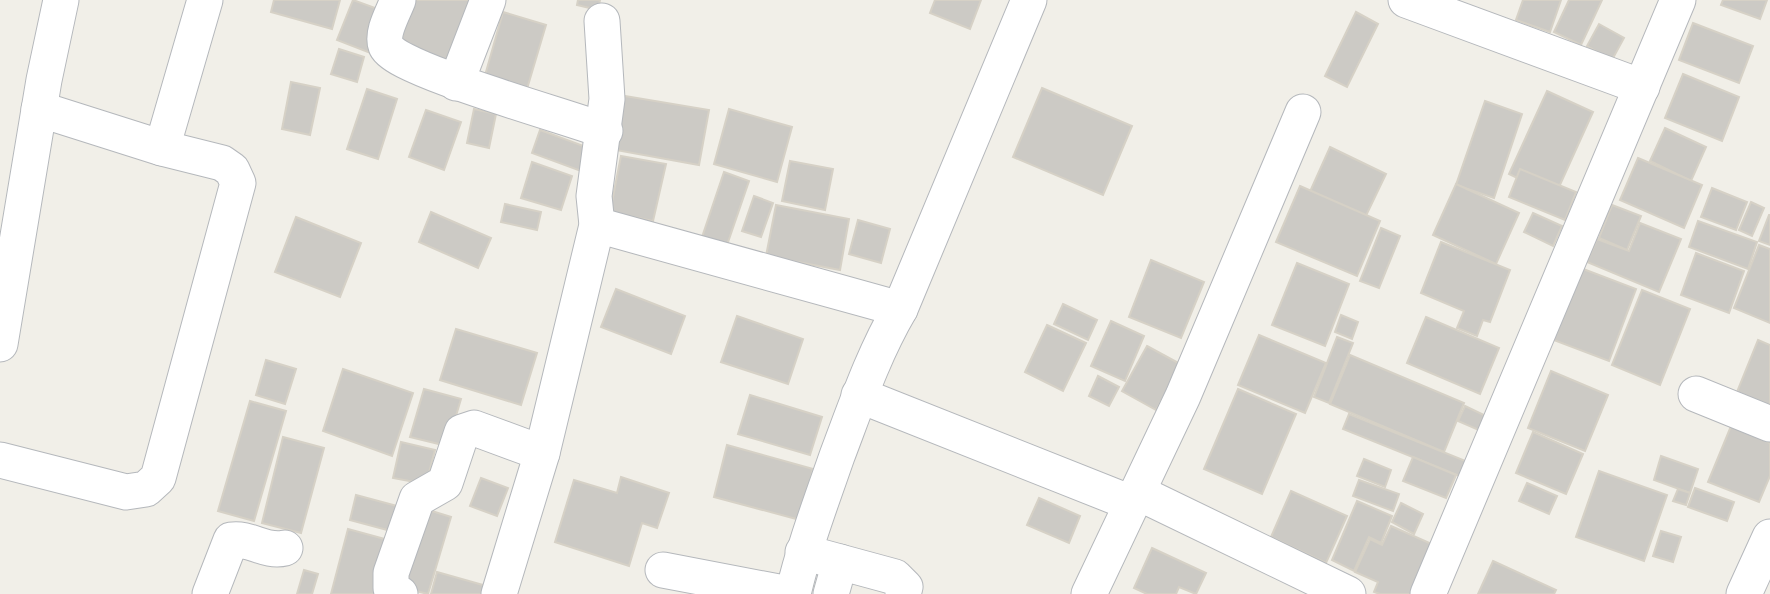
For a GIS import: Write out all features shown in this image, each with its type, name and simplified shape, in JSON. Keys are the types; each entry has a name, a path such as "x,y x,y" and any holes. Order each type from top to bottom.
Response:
{"street":[{"path":"0,344 39,109 61,0"},
{"path":"162,148 205,0"},
{"path":"398,0 386,33 386,46 393,57 456,82 605,131"},
{"path":"456,82 488,0"},
{"path":"663,570 791,594 803,552 859,395 881,341 900,309 1029,0"},
{"path":"1406,0 1642,86"},
{"path":"1428,594 1678,0"},
{"path":"499,594 542,453 597,225 594,196 605,131 607,68 602,21"},
{"path":"0,460 126,492 146,489 158,478 238,183 232,170 222,163 162,148 39,109"},
{"path":"1089,594 1183,396 1303,112"},
{"path":"597,225 900,309"},
{"path":"1696,394 1770,424"},
{"path":"859,395 1134,498 1348,594"},
{"path":"401,594 391,588 391,573 417,499 445,483 462,432 474,428 542,453"},
{"path":"1744,594 1770,537"},
{"path":"210,594 231,540 237,539 271,550 285,548"},
{"path":"803,552 836,578 895,577 905,587 903,594"}],"building":[{"path":"274,0 340,0 332,29 271,12"},
{"path":"353,0 389,13 373,54 337,40"},
{"path":"409,0 478,0 451,74 393,52"},
{"path":"578,0 600,0 598,10 577,5"},
{"path":"935,0 981,0 970,29 930,13"},
{"path":"1523,0 1561,0 1550,32 1516,20"},
{"path":"1569,0 1602,0 1581,45 1554,32"},
{"path":"1723,0 1767,0 1760,19 1721,5"},
{"path":"503,12 546,25 524,99 482,86"},
{"path":"1356,12 1378,24 1347,87 1325,76"},
{"path":"1693,23 1753,46 1739,83 1679,60"},
{"path":"1599,24 1624,38 1612,60 1587,46"},
{"path":"339,49 364,57 357,82 331,74"},
{"path":"1683,74 1739,97 1722,141 1665,118"},
{"path":"291,82 320,88 310,135 282,129"},
{"path":"1042,88 1132,126 1103,195 1013,157"},
{"path":"367,89 397,99 378,159 347,149"},
{"path":"1547,91 1593,112 1555,196 1509,174"},
{"path":"625,96 709,110 699,165 616,150"},
{"path":"1485,101 1522,114 1494,198 1456,185"},
{"path":"474,109 496,114 489,148 467,143"},
{"path":"729,109 792,127 777,182 714,164"},
{"path":"426,110 461,122 444,170 409,157"},
{"path":"1665,128 1706,147 1691,181 1650,161"},
{"path":"540,130 589,148 581,171 532,153"},
{"path":"1330,147 1386,174 1363,222 1308,196"},
{"path":"621,156 666,164 653,221 610,212"},
{"path":"1638,158 1702,185 1684,228 1620,200"},
{"path":"790,161 833,169 825,210 782,201"},
{"path":"532,162 572,176 561,210 521,198"},
{"path":"1520,169 1576,192 1565,220 1509,197"},
{"path":"724,172 749,181 726,248 701,240"},
{"path":"1456,184 1519,213 1496,264 1433,235"},
{"path":"1300,186 1380,221 1357,276 1276,242"},
{"path":"1712,188 1747,202 1736,230 1701,217"},
{"path":"754,196 773,203 761,237 742,231"},
{"path":"1751,202 1764,208 1752,236 1739,230"},
{"path":"505,204 541,212 537,230 501,222"},
{"path":"776,205 849,219 840,270 766,256"},
{"path":"1612,205 1641,216 1627,250 1599,238"},
{"path":"431,212 491,238 478,268 419,242"},
{"path":"1533,213 1562,226 1553,246 1524,232"},
{"path":"1770,215 1770,245 1759,241"},
{"path":"296,217 361,243 340,297 275,272"},
{"path":"858,220 890,229 881,263 849,254"},
{"path":"1698,221 1757,242 1748,269 1689,247"},
{"path":"1640,223 1681,239 1659,292 1587,262 1597,239 1629,251"},
{"path":"1381,228 1400,236 1379,288 1360,281"},
{"path":"1441,242 1510,270 1490,322 1483,320 1477,336 1457,328 1464,311 1421,293"},
{"path":"1759,245 1770,249 1770,323 1734,308"},
{"path":"1696,253 1744,271 1729,313 1681,295"},
{"path":"1151,260 1204,282 1181,338 1129,317"},
{"path":"1297,263 1349,284 1325,346 1272,325"},
{"path":"1578,267 1636,289 1609,361 1551,339"},
{"path":"616,289 685,316 671,354 601,327"},
{"path":"1642,290 1690,309 1660,385 1612,365"},
{"path":"1063,304 1097,320 1088,340 1054,324"},
{"path":"1341,315 1358,322 1352,339 1335,332"},
{"path":"737,316 803,339 788,384 721,362"},
{"path":"1426,317 1499,348 1480,394 1407,363"},
{"path":"1111,321 1144,336 1125,381 1091,366"},
{"path":"1047,325 1086,343 1063,391 1025,372"},
{"path":"456,329 537,353 521,405 440,380"},
{"path":"1259,335 1326,363 1305,413 1238,385"},
{"path":"1337,337 1353,343 1329,403 1314,397"},
{"path":"1758,340 1770,345 1770,412 1735,397"},
{"path":"1147,346 1182,365 1156,410 1122,391"},
{"path":"1350,355 1464,403 1444,452 1330,404"},
{"path":"266,360 296,369 285,404 256,395"},
{"path":"343,369 413,393 392,456 323,431"},
{"path":"1551,371 1608,395 1585,451 1528,428"},
{"path":"1098,376 1119,387 1109,406 1089,396"},
{"path":"424,389 461,399 447,446 410,437"},
{"path":"1238,389 1296,414 1262,494 1204,469"},
{"path":"750,395 822,417 810,455 738,434"},
{"path":"250,401 286,411 254,521 218,511"},
{"path":"1465,406 1488,417 1481,431 1458,421"},
{"path":"1349,414 1468,462 1462,477 1343,429"},
{"path":"1731,426 1770,443 1770,476 1759,502 1708,482"},
{"path":"1533,432 1583,454 1566,494 1516,473"},
{"path":"283,437 324,448 301,533 262,523"},
{"path":"401,442 435,450 426,484 393,478"},
{"path":"727,445 813,469 800,520 714,497"},
{"path":"1661,456 1698,469 1690,493 1654,480"},
{"path":"1413,457 1456,475 1446,498 1403,481"},
{"path":"1364,459 1391,470 1385,487 1357,476"},
{"path":"1599,471 1667,495 1644,561 1576,537"},
{"path":"621,477 669,493 657,528 642,523 629,566 555,542 574,480 617,493"},
{"path":"481,478 508,488 497,516 470,506"},
{"path":"1359,480 1399,494 1393,511 1353,496"},
{"path":"1527,483 1557,496 1549,514 1519,501"},
{"path":"1695,488 1734,502 1727,521 1688,507"},
{"path":"1678,489 1690,493 1686,505 1673,501"},
{"path":"1291,491 1347,516 1326,563 1271,537"},
{"path":"356,495 397,506 391,531 350,520"},
{"path":"1039,498 1080,516 1069,543 1027,525"},
{"path":"1357,501 1392,516 1381,543 1369,537 1354,571 1332,560"},
{"path":"1401,503 1423,514 1414,534 1392,522"},
{"path":"419,507 451,517 428,594 396,586"},
{"path":"1391,526 1434,545 1412,594 1374,592 1378,582 1355,572 1370,539 1382,545"},
{"path":"348,529 392,541 378,594 331,594"},
{"path":"1661,531 1681,537 1673,562 1653,556"},
{"path":"1152,548 1206,573 1196,594 1179,587 1176,594 1147,594 1134,588"},
{"path":"1493,561 1556,590 1554,594 1478,594"},
{"path":"304,570 318,574 312,594 297,594"},
{"path":"437,572 490,587 488,594 431,594"}]}
